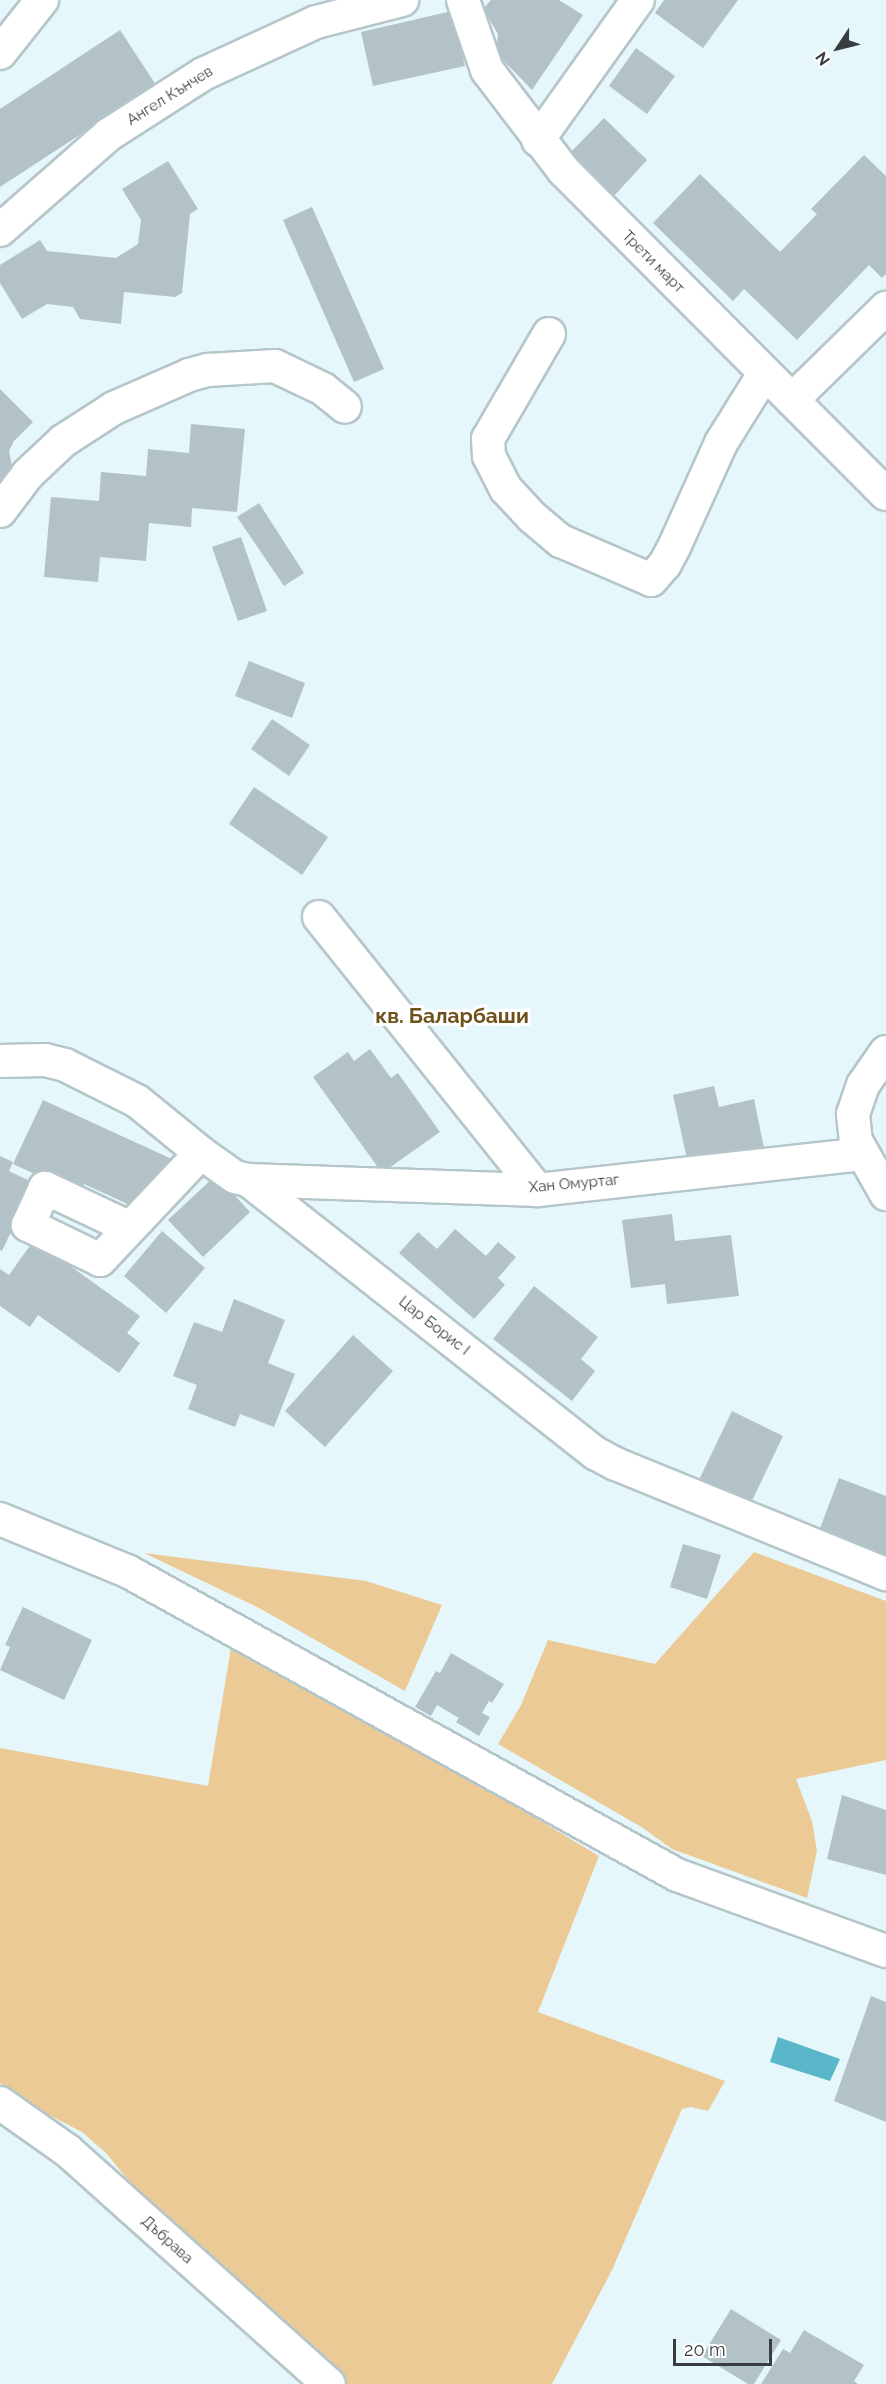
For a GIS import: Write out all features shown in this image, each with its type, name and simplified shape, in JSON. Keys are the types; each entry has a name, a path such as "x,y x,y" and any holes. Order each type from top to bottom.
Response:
{"street":[{"path":"0,53 42,0"},
{"name":"Ангел Кънчев","path":"0,230 108,135 203,74 315,22 402,0"},
{"name":"Трети март","path":"463,0 487,70 538,140 564,171 886,494"},
{"path":"538,140 638,0"},
{"path":"792,400 886,308"},
{"path":"549,334 488,439 489,456 506,489 531,517 561,541 651,580 665,564 721,442 764,374"},
{"path":"0,512 28,474 63,441 114,408 189,375 208,370 275,366 323,389 345,407"},
{"path":"319,917 538,1190"},
{"path":"886,1052 855,1101 854,1127 856,1141 862,1154 886,1194"},
{"name":"Цар Борис I","path":"0,1061 45,1060 65,1065 137,1101 201,1153 235,1177 248,1180 595,1453 616,1464 886,1574"},
{"path":"129,1227 201,1153"},
{"name":"Хан Омуртаг","path":"248,1180 538,1190 862,1154"},
{"path":"0,1519 129,1572 677,1875 886,1951"},
{"name":"Дъбрава","path":"0,2103 75,2157 329,2384"}],"shaded area":[{"path":"754,1552 886,1601 886,1760 796,1779 812,1821 817,1851 807,1898 672,1849 643,1828 498,1744 521,1705 548,1640 655,1664"},
{"path":"144,1553 366,1581 442,1605 405,1691 261,1609"},
{"path":"232,1642 365,1716 599,1856 538,2012 725,2081 708,2111 691,2107 682,2109 612,2270 552,2384 344,2384 150,2207 106,2153 82,2132 49,2115 0,2083 0,1748 208,1786"}],"water":[{"path":"778,2037 840,2059 830,2081 770,2062"}],"building":[{"path":"491,0 559,0 583,15 532,90 496,53 498,34 483,9"},
{"path":"664,0 738,0 703,48 655,13"},
{"path":"452,11 465,66 373,86 361,32"},
{"path":"120,30 156,85 0,187 0,109"},
{"path":"636,48 675,76 647,114 609,86"},
{"path":"604,118 647,160 613,197 569,154"},
{"path":"864,155 886,176 886,274 882,278 869,265 797,340 744,289 733,301 653,223 700,174 780,252 817,214 811,209"},
{"path":"168,161 198,209 190,214 182,293 175,297 124,292 121,324 80,319 73,307 47,304 22,319 0,283 0,265 40,240 47,251 116,258 138,244 141,220 122,189"},
{"path":"312,207 384,369 354,382 283,220"},
{"path":"0,389 33,422 14,441 9,451 12,466 0,489"},
{"path":"191,424 245,429 237,512 192,508 191,527 149,523 146,561 100,557 98,582 44,577 51,497 99,501 101,472 146,476 148,449 189,453"},
{"path":"259,503 304,573 284,586 237,517"},
{"path":"241,537 267,611 238,621 212,547"},
{"path":"249,661 305,683 292,718 235,696"},
{"path":"272,719 310,745 289,776 251,749"},
{"path":"254,787 328,837 302,875 229,824"},
{"path":"370,1049 391,1078 398,1073 440,1132 382,1173 313,1077 348,1052 354,1061"},
{"path":"714,1086 719,1107 754,1099 764,1148 688,1164 673,1095"},
{"path":"43,1100 174,1160 154,1203 137,1195 132,1206 84,1184 80,1195 13,1164"},
{"path":"0,1156 13,1162 9,1171 40,1186 17,1237 10,1234 2,1251 0,1250"},
{"path":"216,1175 250,1212 203,1257 168,1220"},
{"path":"672,1214 675,1241 731,1235 739,1296 667,1304 665,1284 631,1288 622,1220"},
{"path":"455,1229 486,1256 498,1242 516,1257 498,1278 505,1285 474,1319 399,1253 418,1232 437,1249"},
{"path":"162,1231 205,1268 166,1313 124,1276"},
{"path":"34,1240 140,1316 127,1333 140,1343 119,1373 38,1315 30,1327 0,1306 0,1269 9,1275"},
{"path":"534,1286 598,1337 581,1359 595,1371 572,1401 493,1339"},
{"path":"234,1299 285,1320 268,1363 295,1374 274,1427 240,1414 235,1427 188,1409 197,1385 173,1376 194,1322 222,1332"},
{"path":"353,1335 393,1371 325,1447 285,1411"},
{"path":"732,1411 783,1436 749,1507 698,1482"},
{"path":"839,1478 886,1496 886,1557 819,1531"},
{"path":"683,1544 721,1555 707,1599 670,1587"},
{"path":"23,1607 92,1640 64,1700 0,1670 10,1647 5,1645"},
{"path":"451,1653 504,1684 492,1703 489,1701 482,1713 490,1717 479,1736 456,1722 459,1718 437,1705 431,1716 415,1707 436,1671 440,1673"},
{"path":"842,1795 886,1810 886,1875 827,1859"},
{"path":"871,1996 886,2002 886,2122 834,2101"},
{"path":"731,2309 781,2340 754,2384 748,2384 702,2356"},
{"path":"804,2330 864,2365 854,2381 858,2384 761,2384 783,2349 790,2353"}],"district":[{"name":"кв. Баларбаши","path":"452,1016"}]}
